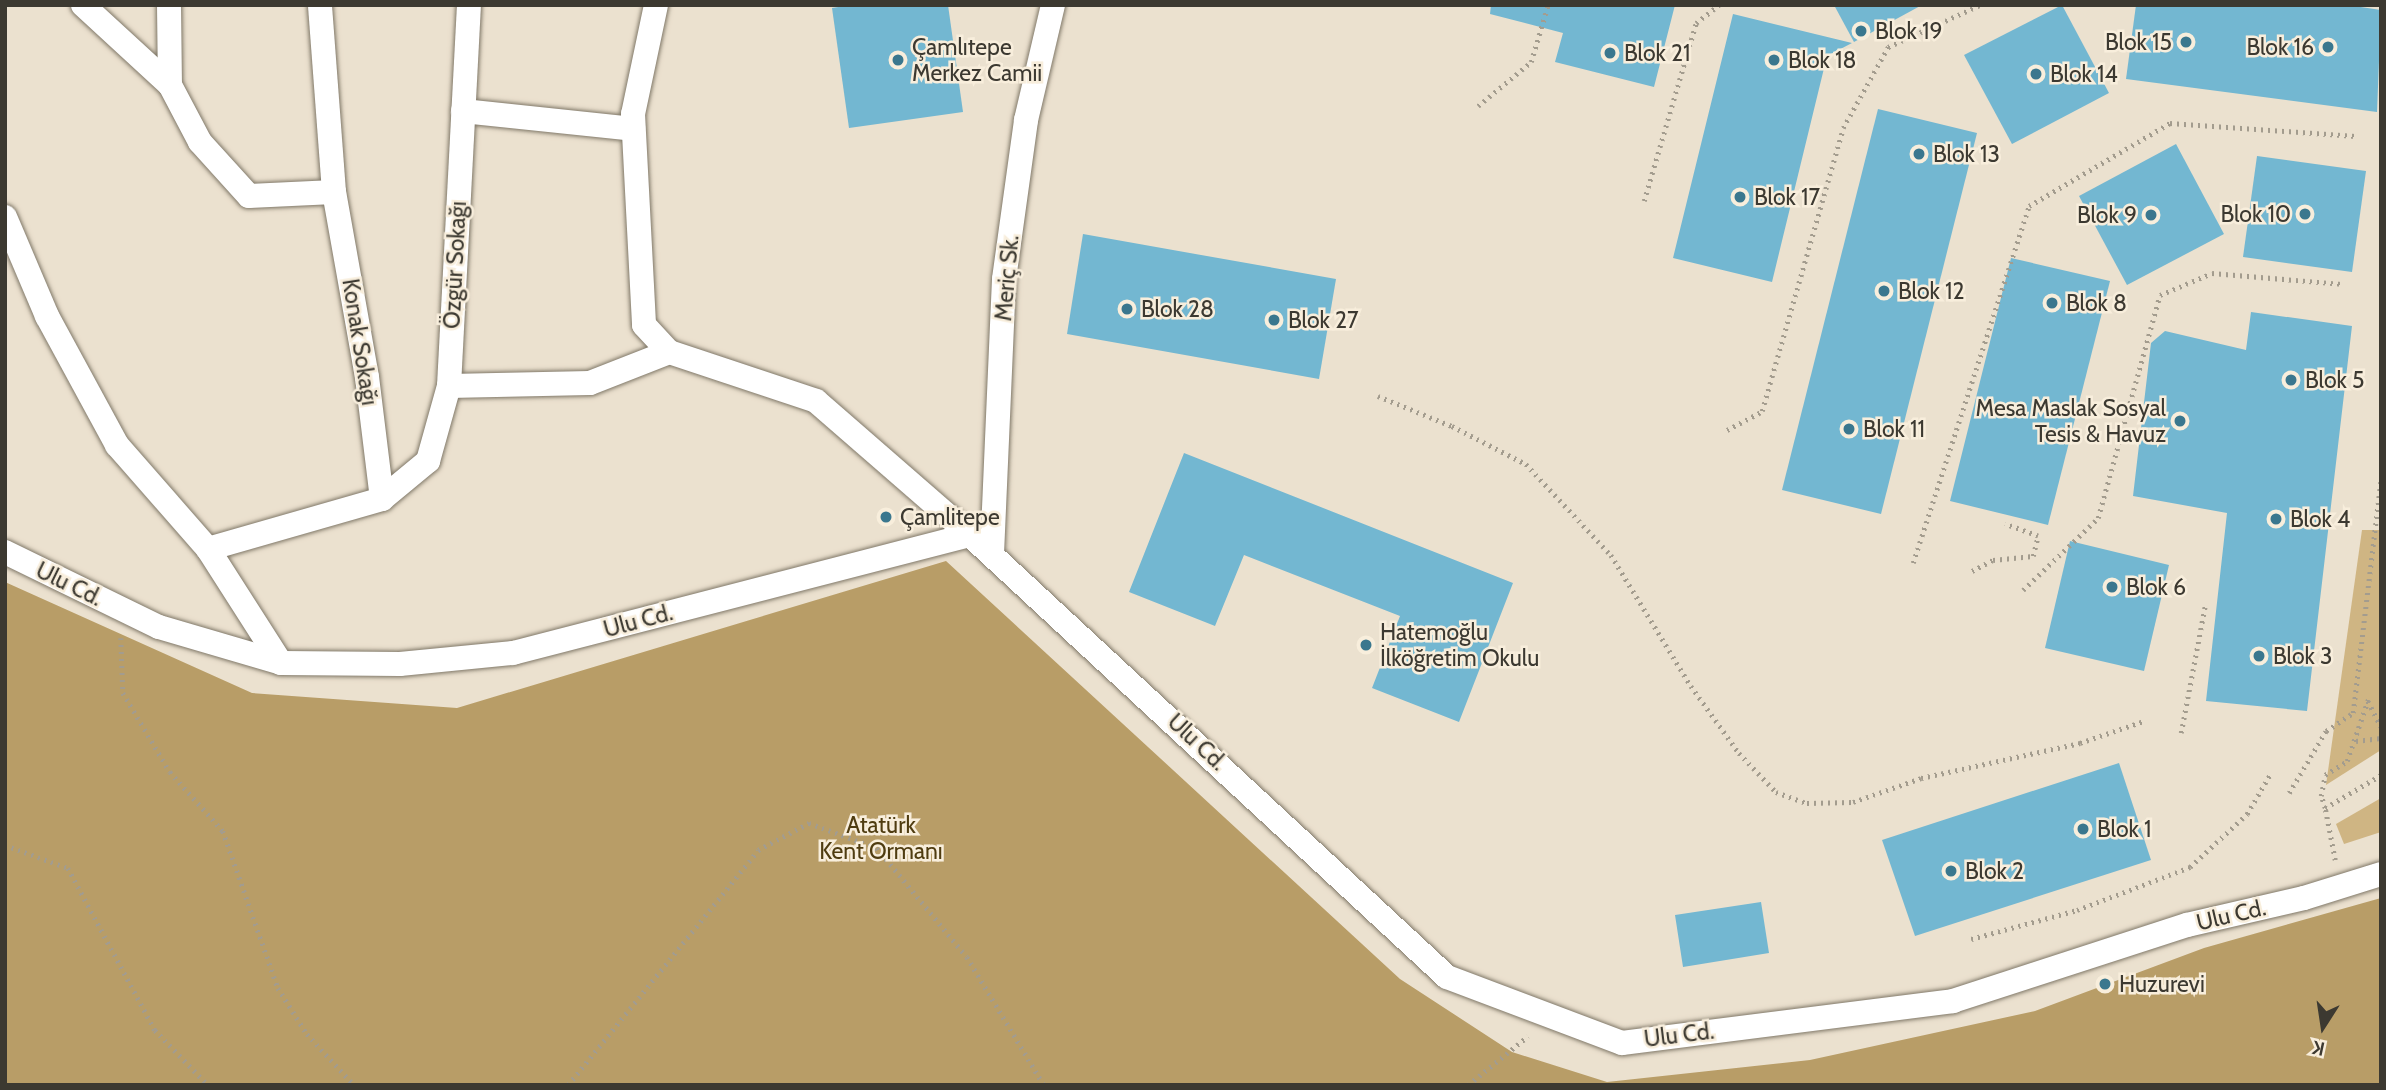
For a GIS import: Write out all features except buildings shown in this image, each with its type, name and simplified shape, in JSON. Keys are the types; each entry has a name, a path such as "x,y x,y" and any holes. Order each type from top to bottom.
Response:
{"street":[{"path":"83,5 170,85 200,142 249,196 334,192"},
{"path":"169,5 170,85"},
{"name":"Konak Sokağı","path":"320,5 334,192 367,377 382,499"},
{"name":"Özgür Sokağı","path":"382,499 428,461 449,386 469,5"},
{"path":"656,5 633,129 644,325 669,352 816,401 970,535"},
{"name":"Meriç Sk.","path":"992,554 1004,279 1026,120 1053,5"},
{"path":"463,111 633,129"},
{"path":"5,217 47,316 117,445 208,549 281,663"},
{"path":"449,386 590,383 669,352"},
{"path":"208,549 382,499"},
{"name":"Ulu Cd.","path":"5,552 126,612 281,663 400,664 513,653 970,535 1447,977 1622,1043 1952,1001 2186,925 2304,898 2381,874"}],"path":[{"path":"1478,106 1531,62 1549,5"},
{"path":"1644,201 1696,23 1719,5"},
{"path":"1727,430 1762,411 1843,128 1888,47 1980,5"},
{"path":"1913,563 2029,206 2170,122 2356,136"},
{"path":"2023,590 2098,518 2160,295 2212,273 2342,284"},
{"path":"1378,397 1452,426 1526,464 1611,555 1691,686 1739,753 1776,792 1807,803 1853,802 1921,778 2080,743 2144,721"},
{"path":"2289,793 2326,731 2353,713 2381,477"},
{"path":"1972,571 1993,560 2033,556 2038,536 2006,524"},
{"path":"2181,733 2205,606"},
{"path":"126,612 120,644 123,693 170,772 223,831 278,988 307,1034 354,1085"},
{"path":"2336,874 2321,796 2325,775 2347,761 2368,700 2381,727"},
{"path":"2356,741 2381,738"},
{"path":"1972,939 2077,910 2190,867 2247,814 2271,773"},
{"path":"2325,808 2381,775"},
{"path":"568,1085 758,850 809,823 877,848 967,957 1044,1085"},
{"path":"5,845 68,868 155,1030 208,1085"},
{"path":"1468,1085 1509,1055"}],"shaded area":[{"path":"2362,530 2381,530 2381,750 2326,785"},
{"path":"2381,798 2381,832 2344,844 2336,824"}],"green space":[{"name":"Atatürk Kent Ormanı","path":"946,561 1400,979 1512,1052 1607,1082 1810,1060 2035,1011 2204,948 2381,898 2381,1085 5,1085 5,582 252,693 457,708"}],"place":[{"name":"Blok 19","path":"1861,31"},
{"name":"Blok 15","path":"2186,42"},
{"name":"Blok 16","path":"2328,47"},
{"name":"Blok 21","path":"1610,53"},
{"name":"Çamlıtepe Merkez Camii","path":"898,60"},
{"name":"Blok 18","path":"1774,60"},
{"name":"Blok 14","path":"2036,74"},
{"name":"Blok 13","path":"1919,154"},
{"name":"Blok 17","path":"1740,197"},
{"name":"Blok 10","path":"2305,214"},
{"name":"Blok 9","path":"2151,215"},
{"name":"Blok 12","path":"1884,291"},
{"name":"Blok 8","path":"2052,303"},
{"name":"Blok 28","path":"1127,309"},
{"name":"Blok 27","path":"1274,320"},
{"name":"Blok 5","path":"2291,380"},
{"name":"Mesa Maslak Sosyal Tesis & Havuz","path":"2180,421"},
{"name":"Blok 11","path":"1849,429"},
{"name":"Çamlitepe","path":"886,517"},
{"name":"Blok 4","path":"2276,519"},
{"name":"Blok 6","path":"2112,587"},
{"name":"Hatemoğlu İlköğretim Okulu","path":"1366,645"},
{"name":"Blok 3","path":"2259,656"},
{"name":"Blok 1","path":"2083,829"},
{"name":"Blok 2","path":"1951,871"},
{"name":"Huzurevi","path":"2105,984"}]}
